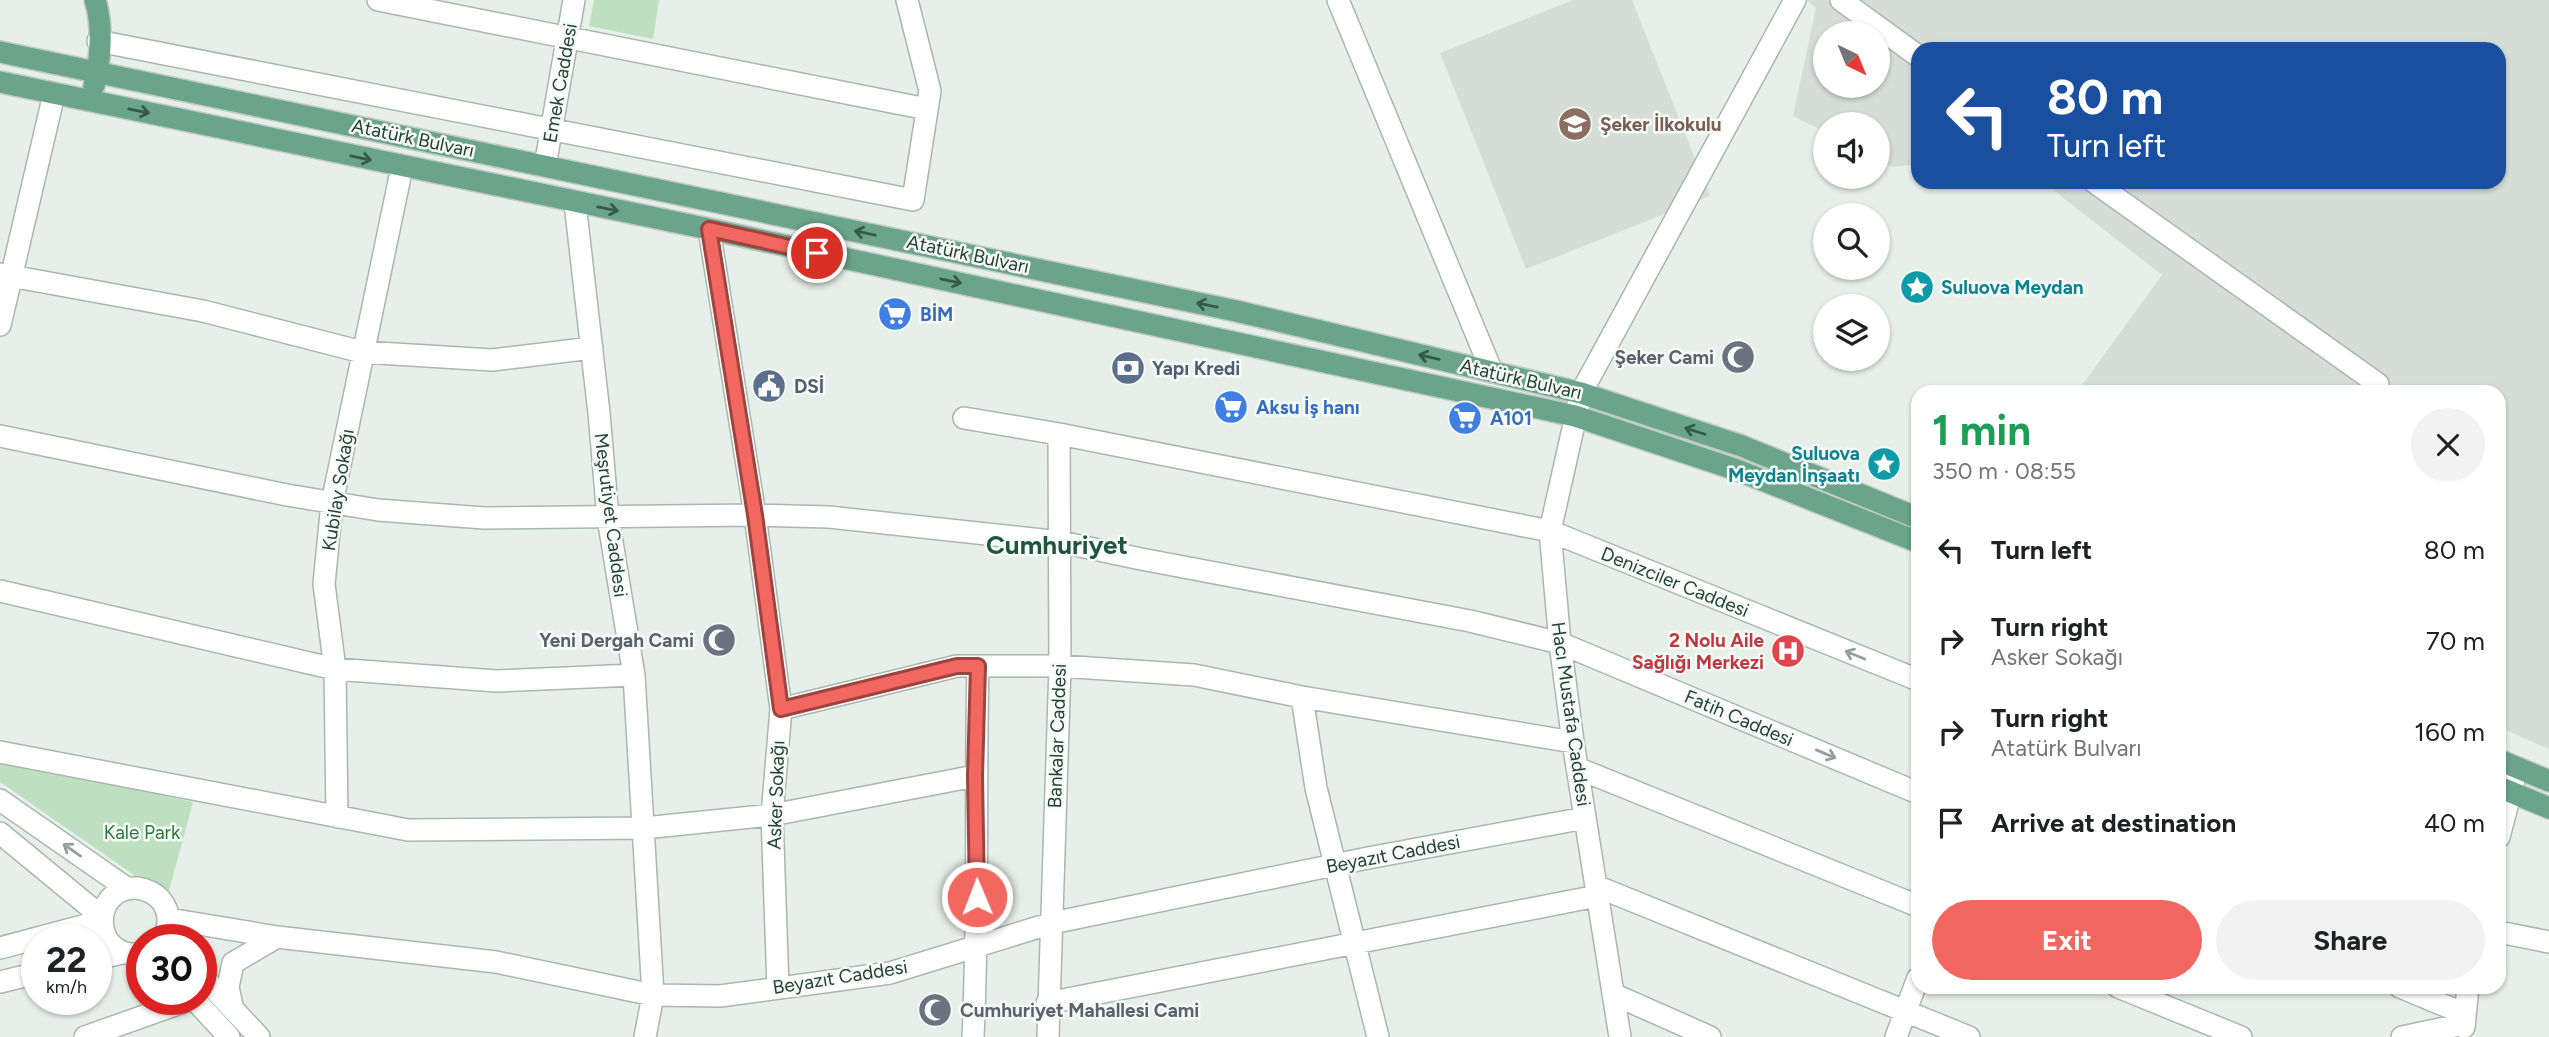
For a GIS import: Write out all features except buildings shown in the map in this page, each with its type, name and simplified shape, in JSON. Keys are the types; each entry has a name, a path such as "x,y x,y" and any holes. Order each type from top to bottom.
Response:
{"main road":[{"path":"89,101 97,72 99,13 95,0"},
{"name":"Atatürk Bulvarı","path":"0,52 1236,311 1581,393 1742,446 1911,515"},
{"name":"Atatürk Bulvarı","path":"0,82 709,229 1575,416 1737,470 1911,539"},
{"path":"2508,764 2549,781"},
{"path":"2506,790 2549,808"}],"street":[{"path":"378,0 927,110"},
{"name":"Emek Caddesi","path":"545,166 574,0"},
{"path":"98,41 913,201 930,91 907,0"},
{"path":"1338,0 1492,372"},
{"name":"Hacı Mustafa Caddesi","path":"1620,1037 1573,742 1560,643 1550,531 1581,393 1795,0"},
{"path":"1841,0 1911,51"},
{"path":"0,325 6,275 54,94"},
{"name":"Kubilay Sokağı","path":"337,817 335,669 324,584 332,502 402,167"},
{"path":"2104,189 2377,385"},
{"name":"Meşrutiyet Caddesi","path":"575,203 608,518 634,674 653,995 645,1037"},
{"name":"Asker Sokağı","path":"709,229 755,515 781,709 772,815 778,988"},
{"path":"6,275 203,312 362,352 492,359 592,348"},
{"name":"Denizciler Caddesi","path":"964,418 1059,434 1550,531 1911,677"},
{"name":"Bankalar Caddesi","path":"1048,1037 1060,666 1059,434"},
{"name":"Fatih Caddesi","path":"0,436 378,510 484,517 829,517 1061,542 1470,621 1560,643 1911,790"},
{"path":"0,591 335,669 496,681 634,674"},
{"path":"781,709 957,666 1060,666 1194,675 1302,697 1573,742"},
{"path":"973,1037 978,946 975,776 978,666"},
{"path":"1302,697 1316,788 1378,1037"},
{"path":"0,752 408,830 644,828 772,815 975,776"},
{"path":"1577,768 1911,903"},
{"path":"0,800 128,889"},
{"name":"Beyazıt Caddesi","path":"217,935 277,937 496,962 653,995 720,996 890,972 1052,923 1337,864 1585,818"},
{"path":"0,832 102,919 107,940 126,950"},
{"path":"0,948 102,919 111,899 128,889 139,888 160,899 166,908 165,924"},
{"path":"1047,1003 1597,891 1906,1010 1969,1037"},
{"path":"2506,933 2549,942"},
{"path":"232,1006 228,986 233,963 277,937"},
{"path":"0,982 21,977"},
{"path":"217,991 260,1037"},
{"path":"1613,994 1710,1037"},
{"path":"1896,1037 1912,994"},
{"path":"2135,994 2241,1037"},
{"path":"2412,994 2465,1025"},
{"path":"2465,1025 2467,994"},
{"path":"85,1037 148,1015"},
{"path":"208,1015 229,1037"},
{"path":"2402,1037 2465,1025"}],"shaded area":[{"name":"Şeker İlkokulu","path":"1573,0 1632,0 1710,196 1526,269 1440,53"},
{"path":"1806,0 2549,0 2549,749 2506,730 2506,385 2082,385 2162,275 2052,189 2506,189 2506,42 1911,42 1911,165 1890,166 1890,112 1813,112 1813,126 1793,116 1813,22 1813,98 1890,98 1890,21 1813,21 1816,8"}],"green space":[{"path":"594,0 659,0 653,39 589,26"},
{"name":"Kale Park","path":"0,760 193,802 167,898 0,782"}],"place":[{"name":"Şeker İlkokulu","path":"1575,124"},
{"name":"Suluova Meydan","path":"1917,287"},
{"name":"BİM","path":"895,314"},
{"name":"Şeker Cami","path":"1738,357"},
{"name":"Yapı Kredi","path":"1128,368"},
{"name":"DSİ","path":"769,386"},
{"name":"Aksu İş hanı","path":"1231,407"},
{"name":"A101","path":"1465,418"},
{"name":"Suluova Meydan İnşaatı","path":"1884,464"},
{"name":"Yeni Dergah Cami","path":"719,640"},
{"name":"2 Nolu Aile Sağlığı Merkezi","path":"1788,651"},
{"name":"Cumhuriyet Mahallesi Cami","path":"935,1010"}],"district":[{"name":"Cumhuriyet","path":"1057,545"}],"route":[{"path":"817,253 709,229 755,515 781,709 957,666 978,666 975,776 977,897"}]}
